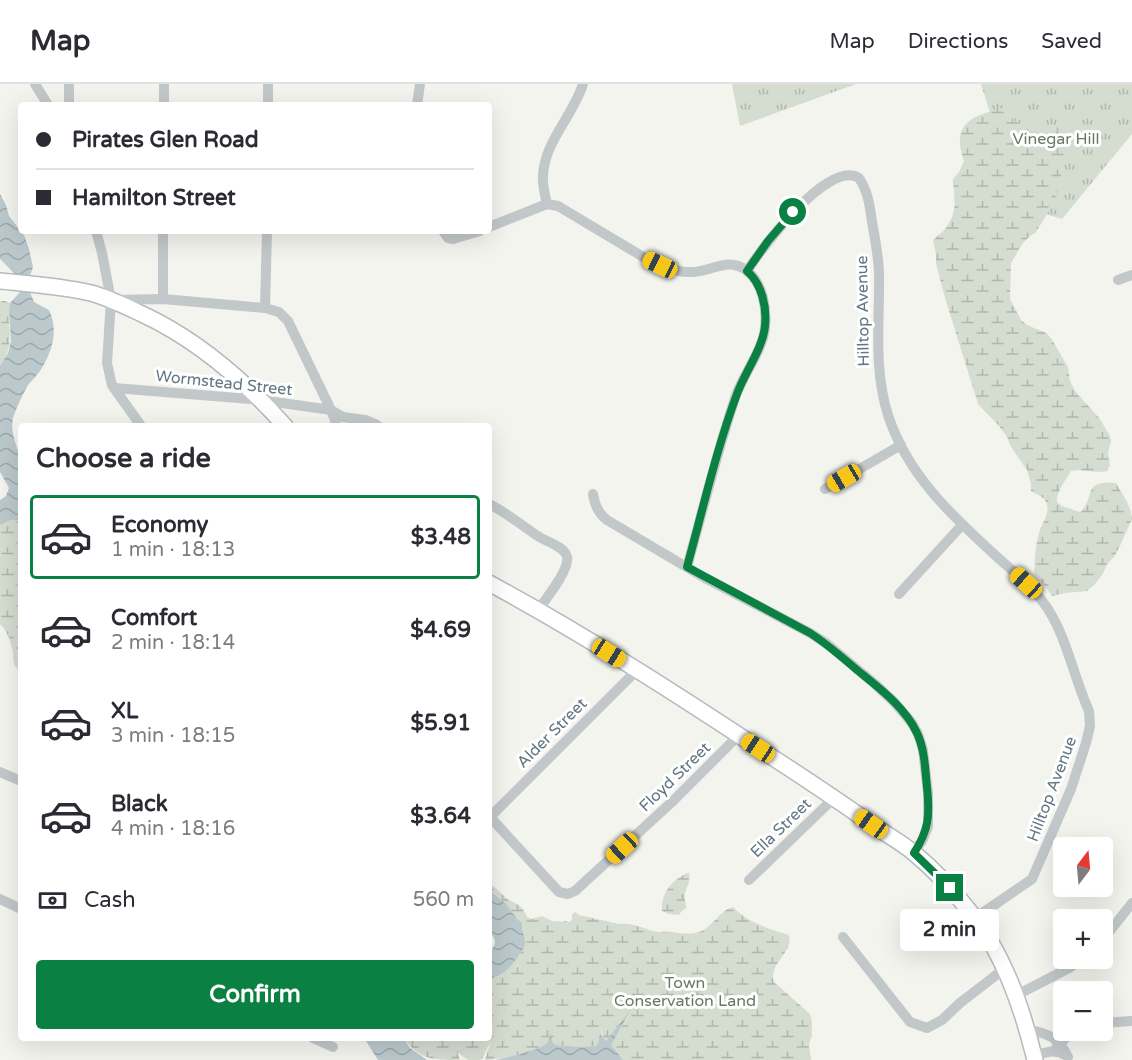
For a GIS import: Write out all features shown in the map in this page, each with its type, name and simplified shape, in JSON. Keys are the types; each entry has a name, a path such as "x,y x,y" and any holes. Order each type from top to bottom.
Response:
{"main road":[{"path":"5,282 34,284 88,293 111,300 154,320 195,344 217,361 261,400 282,423"},
{"path":"492,585 637,670 739,735 914,853 950,888 984,931 1016,996 1034,1058"}],"street":[{"path":"35,84 46,102"},
{"path":"69,84 69,102"},
{"path":"164,84 164,102"},
{"path":"268,84 268,102"},
{"path":"417,102 420,84"},
{"path":"547,204 543,181 546,157 583,84"},
{"name":"Hilltop Avenue","path":"747,271 768,241 802,203 831,182 842,177 853,175 861,181 870,207 877,248 879,375 889,416 901,445 922,480 940,502 1037,593 1051,613 1089,711 1089,733 1071,789 1032,879 975,918"},
{"path":"492,226 547,204 558,206 645,258 675,270 694,272 731,264 747,271 757,282 766,316 764,334 731,410 687,567"},
{"path":"97,234 111,300 107,363 114,388 139,423"},
{"path":"163,234 163,299"},
{"path":"265,308 267,234"},
{"path":"445,234 448,238 453,239 470,234"},
{"path":"1118,280 1132,274"},
{"path":"111,300 163,299 265,308 279,312 288,321 336,423"},
{"name":"Wormstead Street","path":"114,388 261,400 331,410 343,417 372,423"},
{"path":"825,489 901,445"},
{"path":"593,494 600,515 687,567 826,643 894,702 912,723 923,750 928,793 928,827 914,853"},
{"path":"492,506 565,552 568,557 565,570 538,610"},
{"path":"899,594 962,525"},
{"name":"Alder Street","path":"492,815 637,670"},
{"name":"Floyd Street","path":"492,819 559,892 568,894 575,891 674,800 739,735"},
{"path":"0,772 18,780"},
{"name":"Ella Street","path":"749,880 834,798"},
{"path":"0,899 18,908"},
{"path":"1113,927 1132,903"},
{"path":"843,937 910,1022 927,1028 942,1020 1004,969"},
{"path":"1016,996 1067,969"},
{"path":"1113,1022 1132,1021"},
{"path":"1027,1029 1048,1035 1068,1058"},
{"path":"320,1041 333,1047"},
{"path":"1034,1058 1057,1047 1063,1041"}],"green space":[{"path":"732,84 856,84 740,126"},
{"name":"Vinegar Hill","path":"981,84 1132,84 1132,134 1062,219 1019,206"},
{"path":"1002,108 1028,129 1038,131 1058,127 1066,136 1068,144 1056,196 1036,232 1023,243 1011,263 1010,299 1021,320 1051,338 1068,367 1070,381 1075,391 1100,419 1111,441 1108,453 1110,465 1107,471 1071,471 1060,490 1057,502 1080,512 1085,507 1093,487 1098,484 1116,483 1128,504 1132,519 1114,557 1094,585 1087,591 1052,596 1034,574 1037,541 1047,513 1045,500 1031,491 1027,470 1007,437 978,404 945,298 936,264 933,241 949,224 954,211 953,179 964,161 960,139 962,131 972,119"},
{"path":"0,301 10,303 10,342 0,366"},
{"path":"11,520 18,520 18,669 14,665 9,638 0,624 0,525"},
{"path":"687,873 690,879 685,895 686,908 679,915 662,911 663,899 668,888"},
{"name":"Town Conservation Land","path":"492,885 520,906 527,917 532,919 542,916 552,921 569,922 575,912 579,915 636,926 654,932 685,934 704,930 733,907 739,913 766,928 789,935 788,948 774,970 774,982 810,1014 812,1022 809,1044 811,1060 623,1060 610,1045 630,1014 606,1041 600,1026 599,1041 596,1046 556,1045 550,1035 548,1042 542,1047 526,1053 485,1060 492,1041 492,978 501,974 514,962 524,947 521,925 492,891"},
{"name":"Town Conservation Land","path":"406,1041 491,1041 480,1060 468,1060 457,1052 460,1060 434,1059 422,1055"}],"water":[{"path":"0,194 9,216 18,227 18,234 24,235 33,267 30,276 18,277 0,259"},
{"path":"20,292 30,292 34,302 49,310 54,334 48,356 39,373 26,388 12,422 18,451 18,520 11,520 0,525 0,500 6,496 9,488 0,472 0,366 8,353 11,341 10,303"},
{"path":"492,892 522,923 525,942 523,949 510,967 492,978 492,948 495,942"},
{"path":"631,1010 611,1045 623,1060 496,1060 544,1045 548,1042 550,1032 553,1043 556,1045 596,1046 599,1041 600,1024 601,1035 606,1041"},
{"path":"366,1041 405,1041 410,1048 427,1060 378,1060"}],"route":[{"path":"793,212 768,241 747,271 757,282 764,304 766,316 764,334 731,410 687,567 826,643 875,684 904,713 918,734 923,750 928,793 928,827 914,853 950,888"}]}
